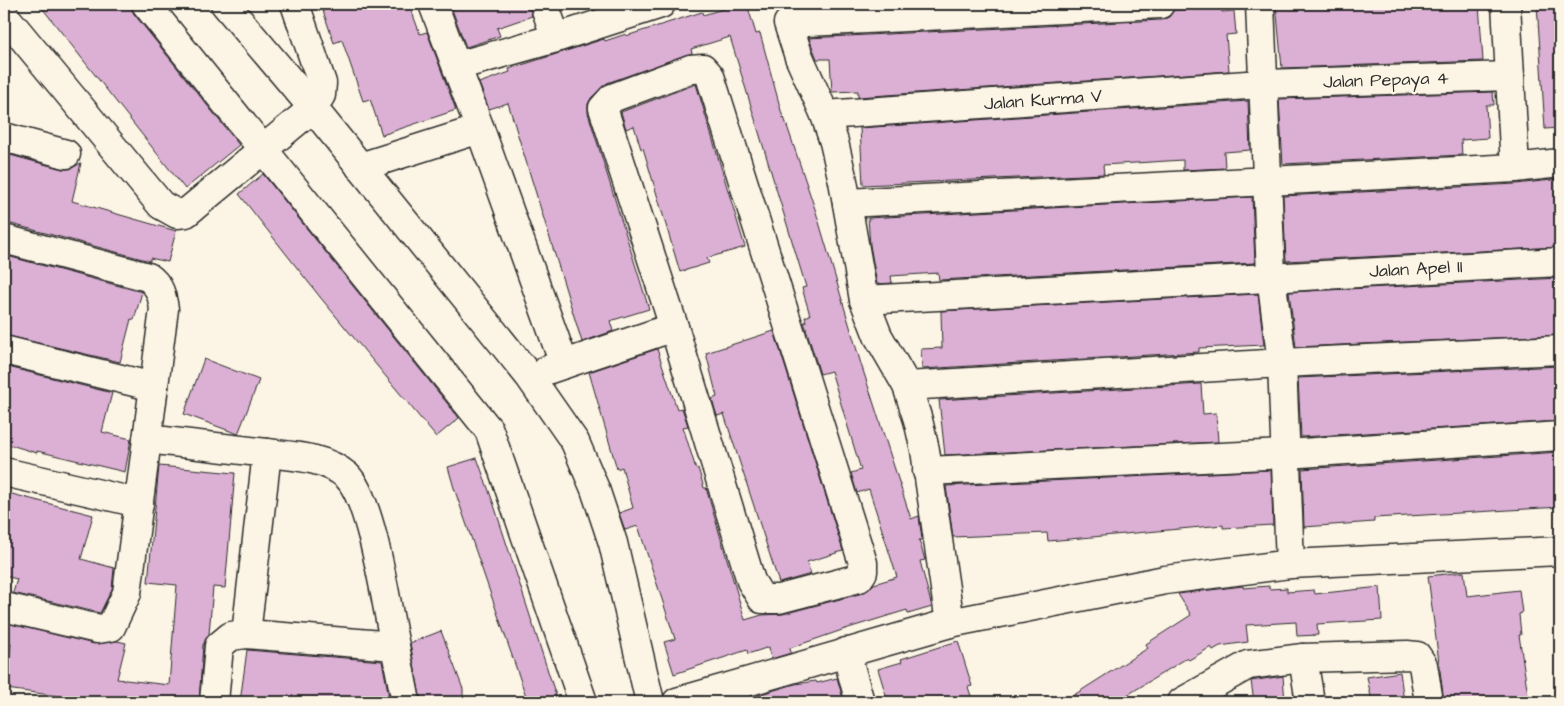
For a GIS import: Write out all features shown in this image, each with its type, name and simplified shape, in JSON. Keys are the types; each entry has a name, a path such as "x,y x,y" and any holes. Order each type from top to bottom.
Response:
{"street":[{"path":"146,4 267,147 489,430 583,702"},
{"path":"225,4 529,376 575,442 595,489 613,543 650,702"},
{"path":"4,15 161,205 177,214 186,213 267,147 310,110 321,95 322,83 295,4"},
{"path":"433,4 564,364"},
{"path":"544,4 556,38"},
{"path":"457,66 556,38 661,4"},
{"path":"950,623 925,450 907,386 878,336 864,300 834,142 825,115 799,57 785,13 1160,4"},
{"path":"1260,4 1261,84 1271,276 1282,363 1290,564"},
{"path":"1506,4 1515,168"},
{"path":"704,68 710,76 862,553 863,572 859,578 779,599 762,599 758,594 751,582 674,327 603,108 612,98 690,69 704,68"},
{"name":"Jalan Pepaya 4","path":"1261,84 1510,76"},
{"name":"Jalan Kurma V","path":"825,115 1261,84"},
{"path":"360,167 480,129"},
{"path":"4,137 66,154"},
{"path":"847,203 1515,168 1560,163"},
{"path":"4,239 148,277 156,283 162,295 164,309 127,593 111,627 98,629 4,607"},
{"name":"Jalan Apel II","path":"864,300 1271,276 1560,262"},
{"path":"529,376 674,327"},
{"path":"4,350 154,387"},
{"path":"907,386 1282,363 1560,350"},
{"path":"927,471 1286,454 1560,436"},
{"path":"147,439 302,457 330,466 347,477 357,494 368,521 406,702"},
{"path":"246,634 266,452"},
{"path":"4,472 139,502"},
{"path":"677,702 950,623 1165,580 1290,564 1560,551"},
{"path":"214,702 219,646 231,636 246,634 394,646"},
{"path":"846,652 860,702"},
{"path":"1190,700 1248,665 1303,658 1417,656 1423,665 1429,702"},
{"path":"1303,658 1310,702"}],"building":[{"path":"39,4 129,4 134,14 239,145 185,189"},
{"path":"333,4 409,4 420,34 427,32 456,110 382,135 370,99 363,101 342,40 334,43 322,8"},
{"path":"450,4 493,4 497,8 508,4 529,4 532,16 497,28 500,36 466,47"},
{"path":"739,4 747,4 756,34 760,33 783,118 816,212 861,364 911,519 919,516 922,540 919,540 925,560 920,561 932,607 908,614 907,610 845,629 790,648 791,653 771,659 769,647 748,654 747,650 674,674 664,642 675,639 638,526 625,530 619,513 633,508 622,467 617,469 589,372 657,349 677,409 682,408 688,426 683,427 696,469 698,468 704,488 706,488 745,620 762,615 783,614 863,593 874,584 897,577 869,489 857,493 851,473 861,470 831,371 820,374 804,322 806,322 805,317 810,315 802,288 806,287 730,37 691,49 692,53 607,83 591,98 588,104 588,113 649,309 610,321 613,331 582,342 508,103 489,109 479,83 510,72 509,69 604,39 605,41 626,34 626,36 702,12 703,15"},
{"path":"1276,4 1479,4 1483,61 1282,68"},
{"path":"1537,4 1560,4 1560,128 1545,129"},
{"path":"1221,8 1222,12 1234,11 1236,34 1226,35 1229,71 858,97 858,91 832,92 830,59 817,59 809,38 1161,20 1169,17 1174,10"},
{"path":"696,84 745,247 707,258 709,263 680,272 643,148 641,149 634,126 626,129 621,112"},
{"path":"1493,92 1494,105 1486,105 1488,138 1461,140 1462,155 1283,164 1279,99"},
{"path":"1248,101 1250,150 1224,152 1225,168 1183,170 1183,160 1103,165 1104,174 863,185 860,128"},
{"path":"10,155 62,169 70,169 81,163 72,201 176,231 168,262 150,258 150,261 4,222 4,182"},
{"path":"263,174 459,418 436,437 320,297 239,194"},
{"path":"1560,179 1560,247 1286,261 1283,196 1516,184"},
{"path":"1252,197 1255,263 939,280 938,273 891,276 892,283 877,284 870,245 868,218"},
{"path":"7,256 142,292 134,320 131,319 120,362 4,335 4,268"},
{"path":"1560,278 1560,335 1296,347 1289,292"},
{"path":"1258,294 1264,345 1199,348 1199,352 922,369 921,349 942,348 941,311"},
{"path":"774,331 843,551 807,562 811,574 779,583 724,414 717,416 712,399 717,397 706,353"},
{"path":"204,359 259,380 238,434 184,414"},
{"path":"4,366 112,393 102,432 131,439 125,472 37,451 37,453 4,443"},
{"path":"1560,366 1560,421 1301,437 1298,378"},
{"path":"1201,384 1203,414 1216,413 1218,442 945,455 939,400"},
{"path":"1560,452 1560,507 1374,518 1374,522 1304,527 1302,469"},
{"path":"477,458 558,702 528,702 454,488 448,467"},
{"path":"159,466 235,473 225,588 213,587 209,634 203,645 199,702 104,702 6,689 11,644 4,642 6,623 94,644 117,641 126,643 117,679 169,685 177,585 148,582"},
{"path":"1271,470 1273,525 1223,528 1223,525 1048,541 1047,533 953,537 946,486"},
{"path":"8,493 93,515 81,559 114,568 112,589 100,613 13,593 17,579 4,576 4,510"},
{"path":"1464,572 1467,596 1519,590 1522,613 1519,614 1521,635 1519,635 1529,702 1444,702 1428,576"},
{"path":"1243,586 1243,588 1269,586 1269,589 1287,588 1287,592 1314,590 1315,594 1380,587 1382,620 1317,624 1318,635 1297,636 1296,622 1246,625 1248,642 1220,646 1213,650 1211,647 1189,660 1187,658 1116,702 1063,702 1148,648 1146,644 1191,615 1178,594"},
{"path":"441,631 463,689 463,702 421,702 410,643"},
{"path":"958,641 972,686 968,687 973,702 888,702 878,669 902,662 901,659"},
{"path":"247,650 382,661 390,702 240,702"},
{"path":"1400,672 1404,702 1372,702 1367,677"},
{"path":"1283,676 1285,702 1254,702 1251,681"},
{"path":"837,678 844,702 758,702 758,695 795,684 816,681 817,683"}]}
